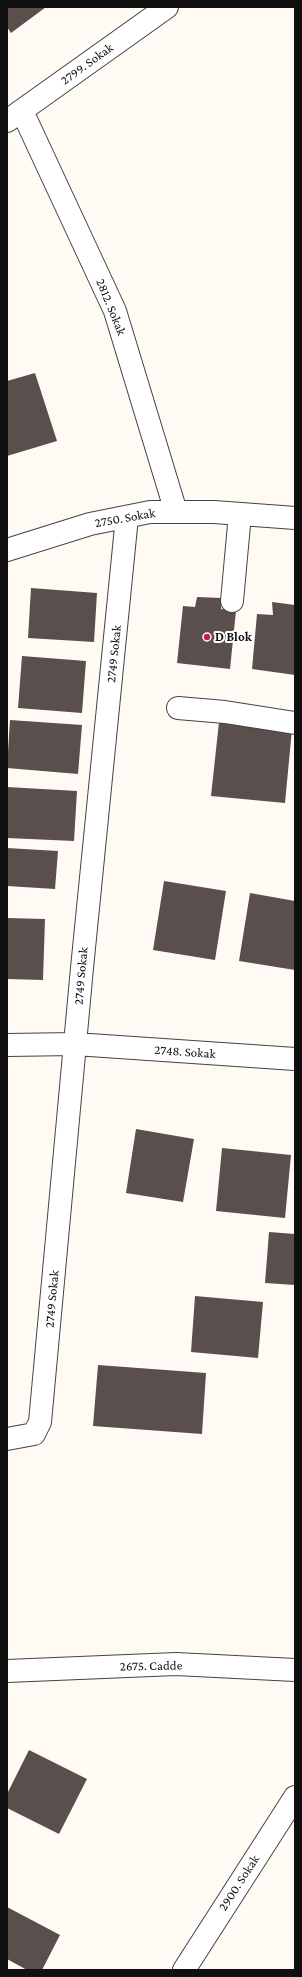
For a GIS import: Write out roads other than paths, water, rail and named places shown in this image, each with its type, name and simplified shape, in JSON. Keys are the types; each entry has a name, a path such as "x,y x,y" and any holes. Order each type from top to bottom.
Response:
{"street":[{"name":"2799. Sokak","path":"15,116 168,7"},
{"name":"2812. Sokak","path":"15,116 115,311 176,512"},
{"name":"2750. Sokak","path":"7,550 90,524 150,512 240,514 295,518"},
{"path":"232,601 240,514"},
{"name":"2749 Sokak","path":"7,1438 34,1434 40,1422 75,1044 127,517"},
{"path":"178,708 225,712 295,723"},
{"name":"2748. Sokak","path":"7,1045 75,1044 295,1059"},
{"name":"2675. Cadde","path":"7,1671 176,1664 295,1670"},
{"name":"2900. Sokak","path":"184,1970 295,1797"}],"place":[{"name":"D Blok","path":"207,637"}]}
